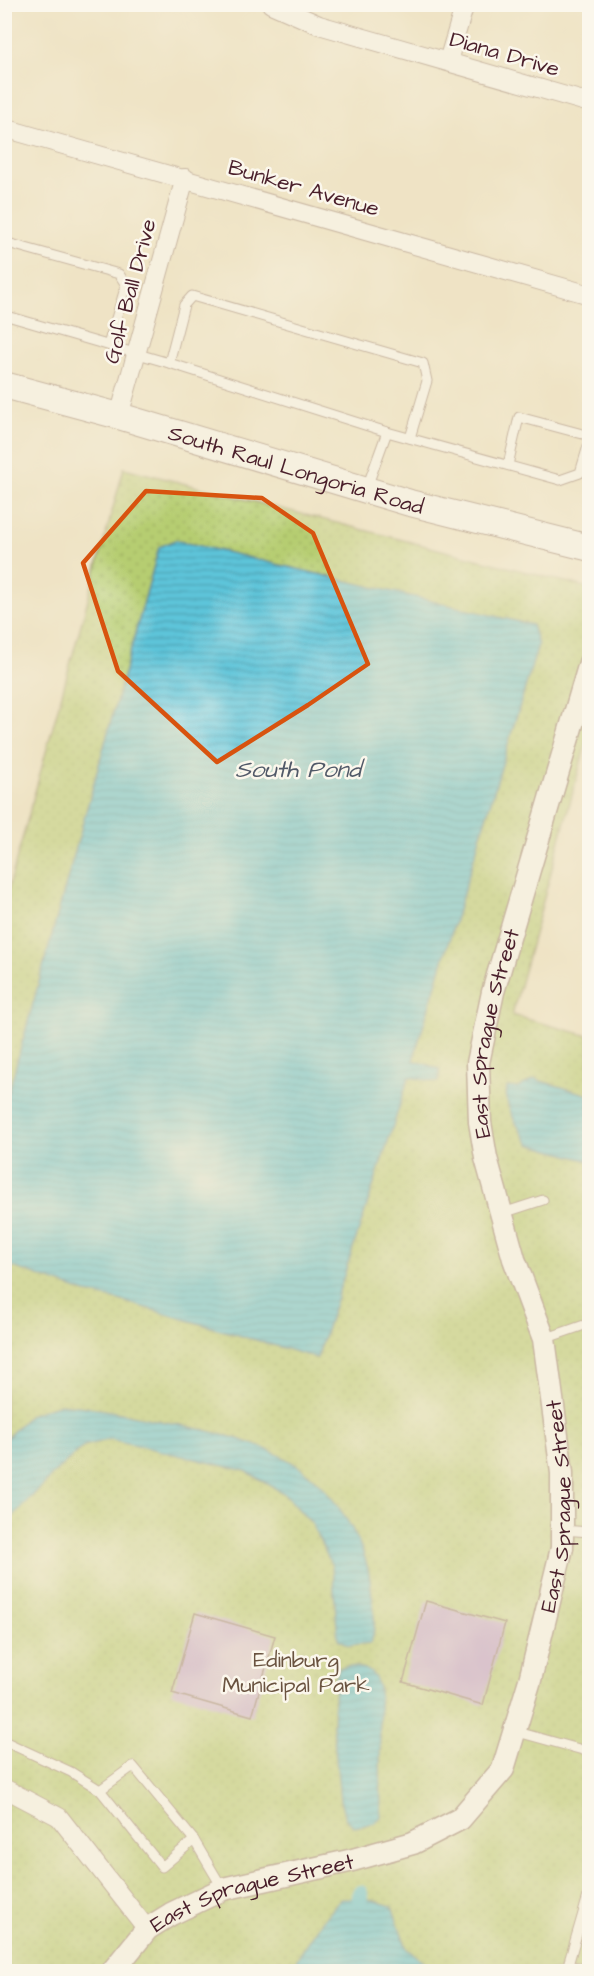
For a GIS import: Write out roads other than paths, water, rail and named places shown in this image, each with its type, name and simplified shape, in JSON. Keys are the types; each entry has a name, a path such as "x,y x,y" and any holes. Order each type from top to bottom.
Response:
{"main road":[{"name":"South Raul Longoria Road","path":"4,385 119,416 366,489 590,548"}],"street":[{"name":"Diana Drive","path":"271,4 319,25 590,103"},
{"path":"448,61 465,4"},
{"name":"Bunker Avenue","path":"4,128 590,295"},
{"name":"Golf Ball Drive","path":"119,416 185,178"},
{"name":"East Sprague Street","path":"112,1971 147,1929 171,1914 224,1889 349,1861 413,1843 460,1819 503,1769 530,1680 562,1548 562,1473 544,1339 514,1259 486,1158 478,1063 493,992 590,663"},
{"path":"4,1788 59,1817 147,1929"}],"lane":[{"path":"4,242 119,274 126,285 108,345"},
{"path":"169,363 184,305 192,296 423,363 427,381 410,438"},
{"path":"4,315 169,363 387,432 560,480 580,473 590,437 519,417 508,465"},
{"path":"366,489 387,432"},
{"path":"501,1213 543,1200"},
{"path":"544,1339 590,1323"},
{"path":"562,1530 590,1532"},
{"path":"514,1731 590,1752"},
{"path":"4,1741 71,1772 100,1790 162,1867 194,1840"},
{"path":"100,1790 133,1766 194,1840 224,1889"},
{"path":"590,1889 568,1965 590,1971"}],"water":[{"name":"South Pond","path":"175,540 532,625 538,645 413,1060 440,1069 438,1082 409,1077 317,1358 119,1300 86,1293 5,1264 5,1105 159,547"},
{"path":"534,1079 589,1095 589,1161 529,1144 513,1117 506,1094 507,1087 518,1088"},
{"path":"60,1404 192,1427 231,1437 269,1450 314,1478 346,1518 362,1549 370,1580 374,1612 371,1643 348,1645 338,1639 332,1566 312,1524 285,1494 246,1471 110,1439 84,1446 5,1522 5,1440 29,1415"},
{"path":"348,1666 371,1673 379,1688 381,1817 374,1823 355,1827 345,1818 340,1800 333,1726 335,1680 339,1668"},
{"path":"342,1898 365,1898 392,1906 407,1949 432,1971 289,1971 323,1920"}],"waterway":[{"path":"360,1893 360,1898"}],"park label":[{"name":"Edinburg Municipal Park","path":"296,1672"}]}
